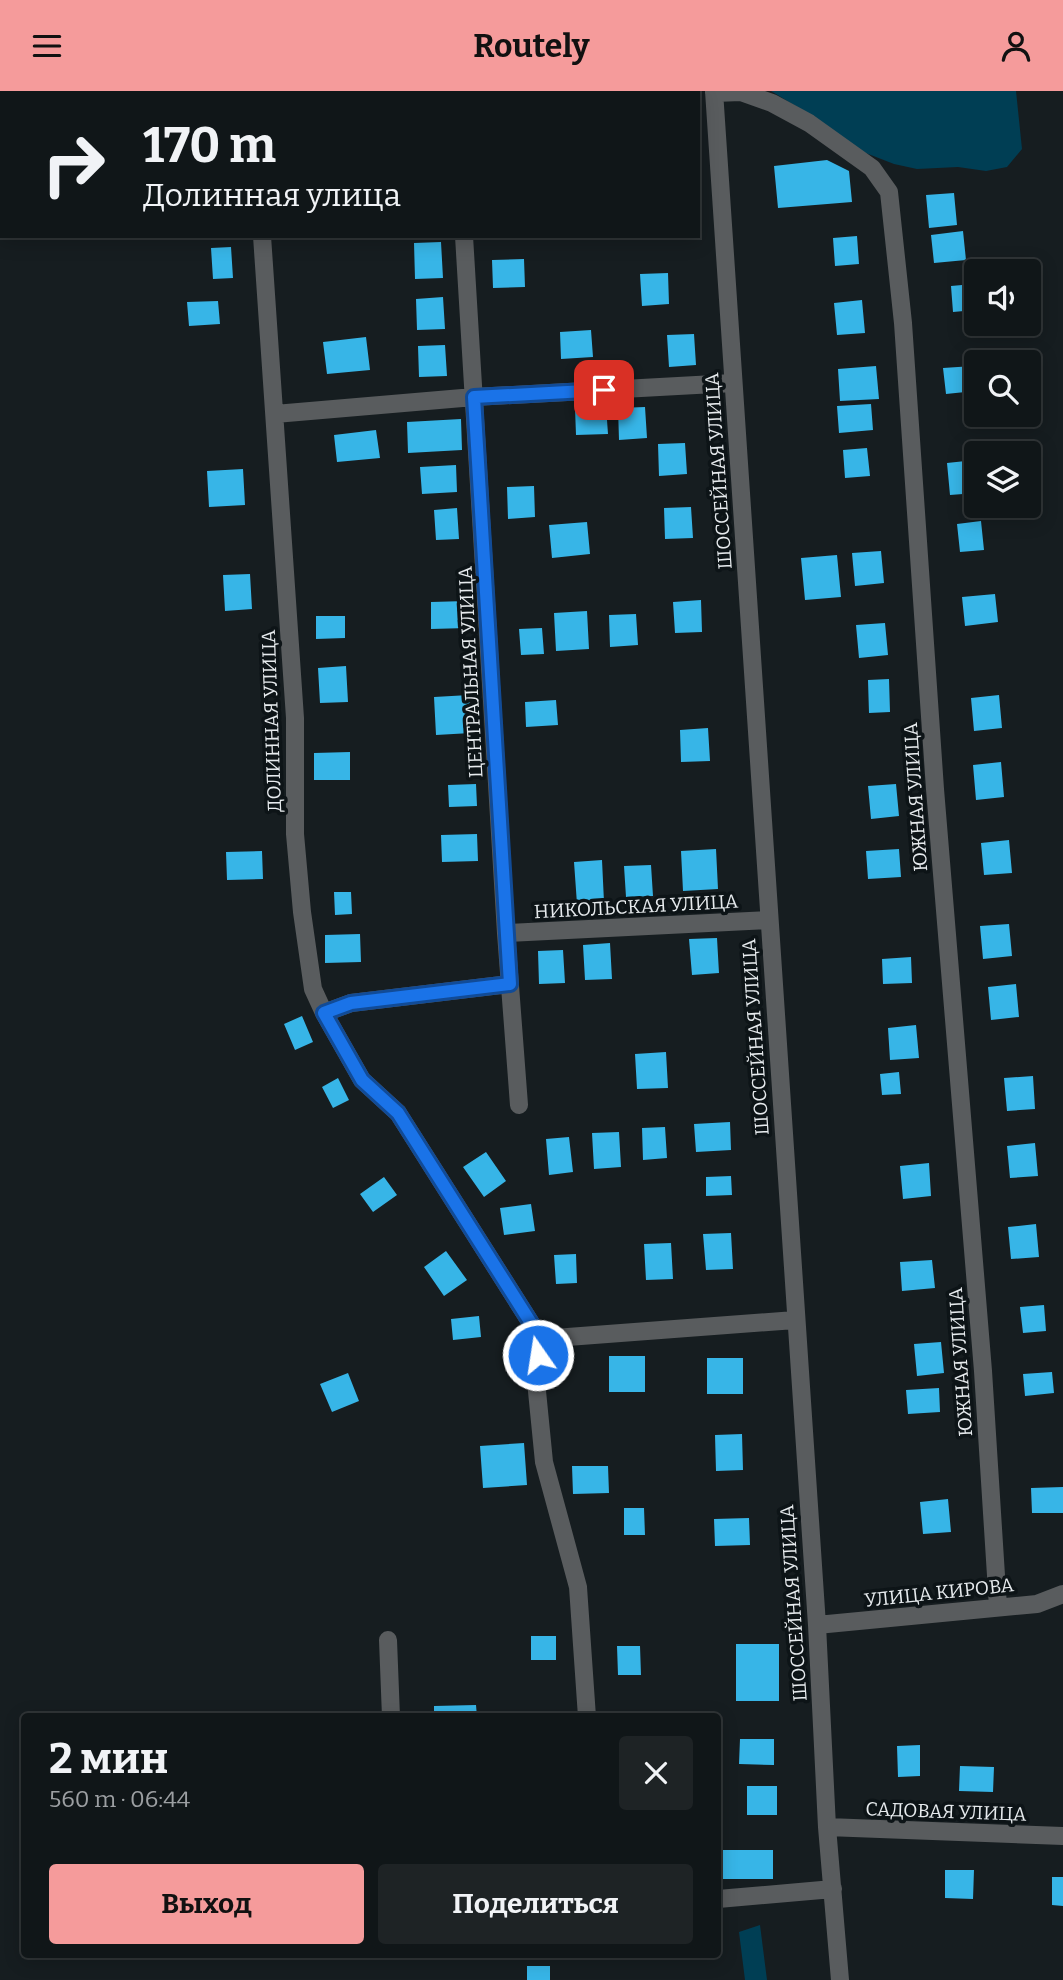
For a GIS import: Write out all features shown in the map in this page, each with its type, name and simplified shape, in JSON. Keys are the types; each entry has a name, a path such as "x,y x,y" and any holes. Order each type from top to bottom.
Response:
{"street":[{"name":"ШОССЕЙНАЯ УЛИЦА","path":"714,92 817,1625 827,1827 840,1980"},
{"name":"ЮЖНАЯ УЛИЦА","path":"714,92 741,92 772,103 809,123 872,168 889,192 903,323 934,775 980,1343 998,1607"},
{"name":"ДОЛИННАЯ УЛИЦА","path":"262,238 295,718 295,834 313,989 362,1080 398,1113 541,1339"},
{"name":"ЦЕНТРАЛЬНАЯ УЛИЦА","path":"464,238 506,933 519,1105"},
{"path":"275,414 474,397 733,383"},
{"name":"НИКОЛЬСКАЯ УЛИЦА","path":"506,933 768,921"},
{"path":"324,1013 351,1003 510,984"},
{"path":"587,1713 578,1587 544,1462 535,1371 541,1339 795,1320"},
{"name":"УЛИЦА КИРОВА","path":"817,1625 1037,1604 1063,1594"},
{"path":"388,1640 391,1713"},
{"name":"САДОВАЯ УЛИЦА","path":"827,1827 1063,1836"},
{"path":"721,1899 833,1889"}],"shaded area":[{"path":"771,91 1016,91 1022,149 1007,167 986,171 958,167 917,169 894,164 858,150 825,124"},
{"path":"760,1925 767,1980 745,1980 739,1932"}],"building":[{"path":"827,160 849,171 852,202 778,208 774,166"},
{"path":"954,193 957,225 929,228 926,195"},
{"path":"963,231 966,259 934,263 931,235"},
{"path":"857,236 859,264 835,266 833,238"},
{"path":"441,242 443,278 415,279 414,243"},
{"path":"231,247 233,278 213,279 211,248"},
{"path":"524,259 525,287 493,288 492,260"},
{"path":"668,273 669,304 642,306 640,274"},
{"path":"964,285 964,311 953,312 951,286"},
{"path":"443,297 445,329 417,330 416,299"},
{"path":"862,300 865,333 837,335 834,303"},
{"path":"218,301 220,324 189,326 187,302"},
{"path":"591,330 593,357 561,359 560,332"},
{"path":"694,334 696,365 669,367 667,335"},
{"path":"366,337 370,370 327,374 323,342"},
{"path":"445,345 447,376 419,377 418,346"},
{"path":"876,366 879,399 840,401 838,369"},
{"path":"964,367 964,392 946,394 943,368"},
{"path":"871,404 873,430 839,433 837,406"},
{"path":"606,406 608,434 576,435 575,408"},
{"path":"645,407 647,438 619,440 618,408"},
{"path":"461,419 462,450 408,453 407,422"},
{"path":"376,430 380,458 337,462 334,435"},
{"path":"685,443 687,474 659,476 658,444"},
{"path":"867,448 870,476 845,478 843,450"},
{"path":"964,461 964,494 950,495 947,463"},
{"path":"456,465 457,492 422,494 420,467"},
{"path":"243,469 245,505 209,507 207,471"},
{"path":"534,486 535,517 508,519 507,487"},
{"path":"691,507 693,538 665,539 664,508"},
{"path":"457,508 459,539 436,540 434,510"},
{"path":"981,521 984,550 960,552 957,524"},
{"path":"587,522 590,554 552,558 549,525"},
{"path":"881,551 884,583 855,586 852,553"},
{"path":"837,555 841,597 805,600 801,558"},
{"path":"250,574 252,609 225,611 223,575"},
{"path":"995,594 998,622 965,626 962,597"},
{"path":"701,600 702,632 675,633 673,602"},
{"path":"466,601 467,628 431,629 431,602"},
{"path":"587,611 589,649 556,651 554,613"},
{"path":"636,614 638,645 610,647 609,615"},
{"path":"316,616 345,616 345,638 316,639"},
{"path":"885,623 888,655 859,658 856,625"},
{"path":"542,628 544,654 521,655 519,629"},
{"path":"346,666 348,702 320,703 318,668"},
{"path":"889,679 890,712 869,713 868,680"},
{"path":"469,695 471,733 436,735 434,697"},
{"path":"999,695 1002,728 974,731 971,698"},
{"path":"556,700 558,725 526,727 525,702"},
{"path":"708,728 710,761 681,762 680,730"},
{"path":"350,752 350,780 314,780 314,753"},
{"path":"1001,762 1004,797 976,800 973,765"},
{"path":"476,784 477,806 449,807 448,785"},
{"path":"896,784 899,816 871,819 868,786"},
{"path":"477,834 478,861 442,862 441,835"},
{"path":"1009,840 1012,873 984,875 981,843"},
{"path":"716,849 718,889 683,891 681,851"},
{"path":"899,849 901,877 868,879 866,851"},
{"path":"262,851 263,879 227,880 226,852"},
{"path":"602,860 604,902 577,904 574,862"},
{"path":"651,865 653,896 626,897 624,866"},
{"path":"334,892 351,892 352,914 335,915"},
{"path":"1009,924 1012,956 983,959 980,926"},
{"path":"360,934 361,962 325,963 325,935"},
{"path":"717,938 719,973 692,975 689,939"},
{"path":"610,943 612,979 585,980 583,945"},
{"path":"563,950 565,983 539,984 538,951"},
{"path":"911,957 912,983 883,984 882,959"},
{"path":"1016,984 1019,1017 991,1020 988,987"},
{"path":"302,1016 313,1042 295,1050 284,1024"},
{"path":"916,1025 919,1058 890,1060 888,1028"},
{"path":"666,1052 668,1088 637,1089 635,1054"},
{"path":"899,1072 901,1094 882,1095 880,1074"},
{"path":"1033,1076 1035,1109 1007,1111 1004,1078"},
{"path":"338,1078 349,1100 333,1108 322,1087"},
{"path":"730,1122 731,1150 696,1152 694,1124"},
{"path":"665,1127 667,1158 643,1160 642,1128"},
{"path":"619,1132 621,1167 594,1169 592,1133"},
{"path":"569,1137 573,1172 549,1175 546,1139"},
{"path":"1035,1143 1038,1176 1010,1178 1007,1146"},
{"path":"486,1152 506,1181 484,1197 463,1167"},
{"path":"929,1163 931,1196 903,1199 900,1166"},
{"path":"731,1176 732,1195 706,1196 706,1177"},
{"path":"384,1177 397,1195 373,1212 360,1194"},
{"path":"531,1204 535,1231 504,1235 500,1208"},
{"path":"1036,1224 1039,1257 1011,1259 1008,1227"},
{"path":"731,1233 733,1269 706,1270 703,1234"},
{"path":"671,1243 673,1279 646,1280 644,1244"},
{"path":"446,1251 467,1280 444,1296 424,1267"},
{"path":"576,1254 577,1283 556,1284 554,1255"},
{"path":"932,1260 935,1288 902,1291 900,1262"},
{"path":"1044,1305 1046,1331 1023,1333 1020,1307"},
{"path":"479,1316 481,1337 453,1340 451,1319"},
{"path":"941,1342 944,1373 917,1376 914,1344"},
{"path":"609,1356 645,1356 645,1392 609,1392"},
{"path":"707,1358 743,1358 743,1394 707,1394"},
{"path":"1052,1372 1054,1393 1025,1396 1023,1374"},
{"path":"348,1373 359,1401 332,1412 320,1384"},
{"path":"939,1388 940,1412 908,1414 906,1390"},
{"path":"742,1434 743,1470 716,1471 715,1435"},
{"path":"524,1443 527,1485 483,1488 480,1446"},
{"path":"572,1466 608,1466 609,1493 573,1494"},
{"path":"1063,1487 1063,1513 1032,1513 1031,1488"},
{"path":"948,1499 951,1532 923,1534 920,1502"},
{"path":"624,1508 644,1508 645,1535 624,1535"},
{"path":"749,1518 750,1545 715,1546 714,1519"},
{"path":"531,1636 556,1636 556,1660 531,1660"},
{"path":"736,1644 779,1644 779,1701 736,1701"},
{"path":"617,1646 640,1646 641,1675 618,1675"},
{"path":"476,1705 477,1713 434,1713 434,1706"},
{"path":"740,1739 774,1739 774,1765 739,1764"},
{"path":"920,1745 920,1776 898,1777 897,1746"},
{"path":"960,1766 994,1767 993,1792 959,1791"},
{"path":"747,1786 777,1786 777,1815 747,1815"},
{"path":"721,1850 773,1850 773,1879 721,1879"},
{"path":"945,1870 974,1870 973,1899 945,1898"},
{"path":"1052,1877 1063,1877 1063,1906 1052,1905"},
{"path":"527,1966 550,1966 550,1980 527,1980"}],"route":[{"path":"538,1355 541,1339 398,1113 362,1080 324,1013 351,1003 510,984 474,397 604,390"}]}
